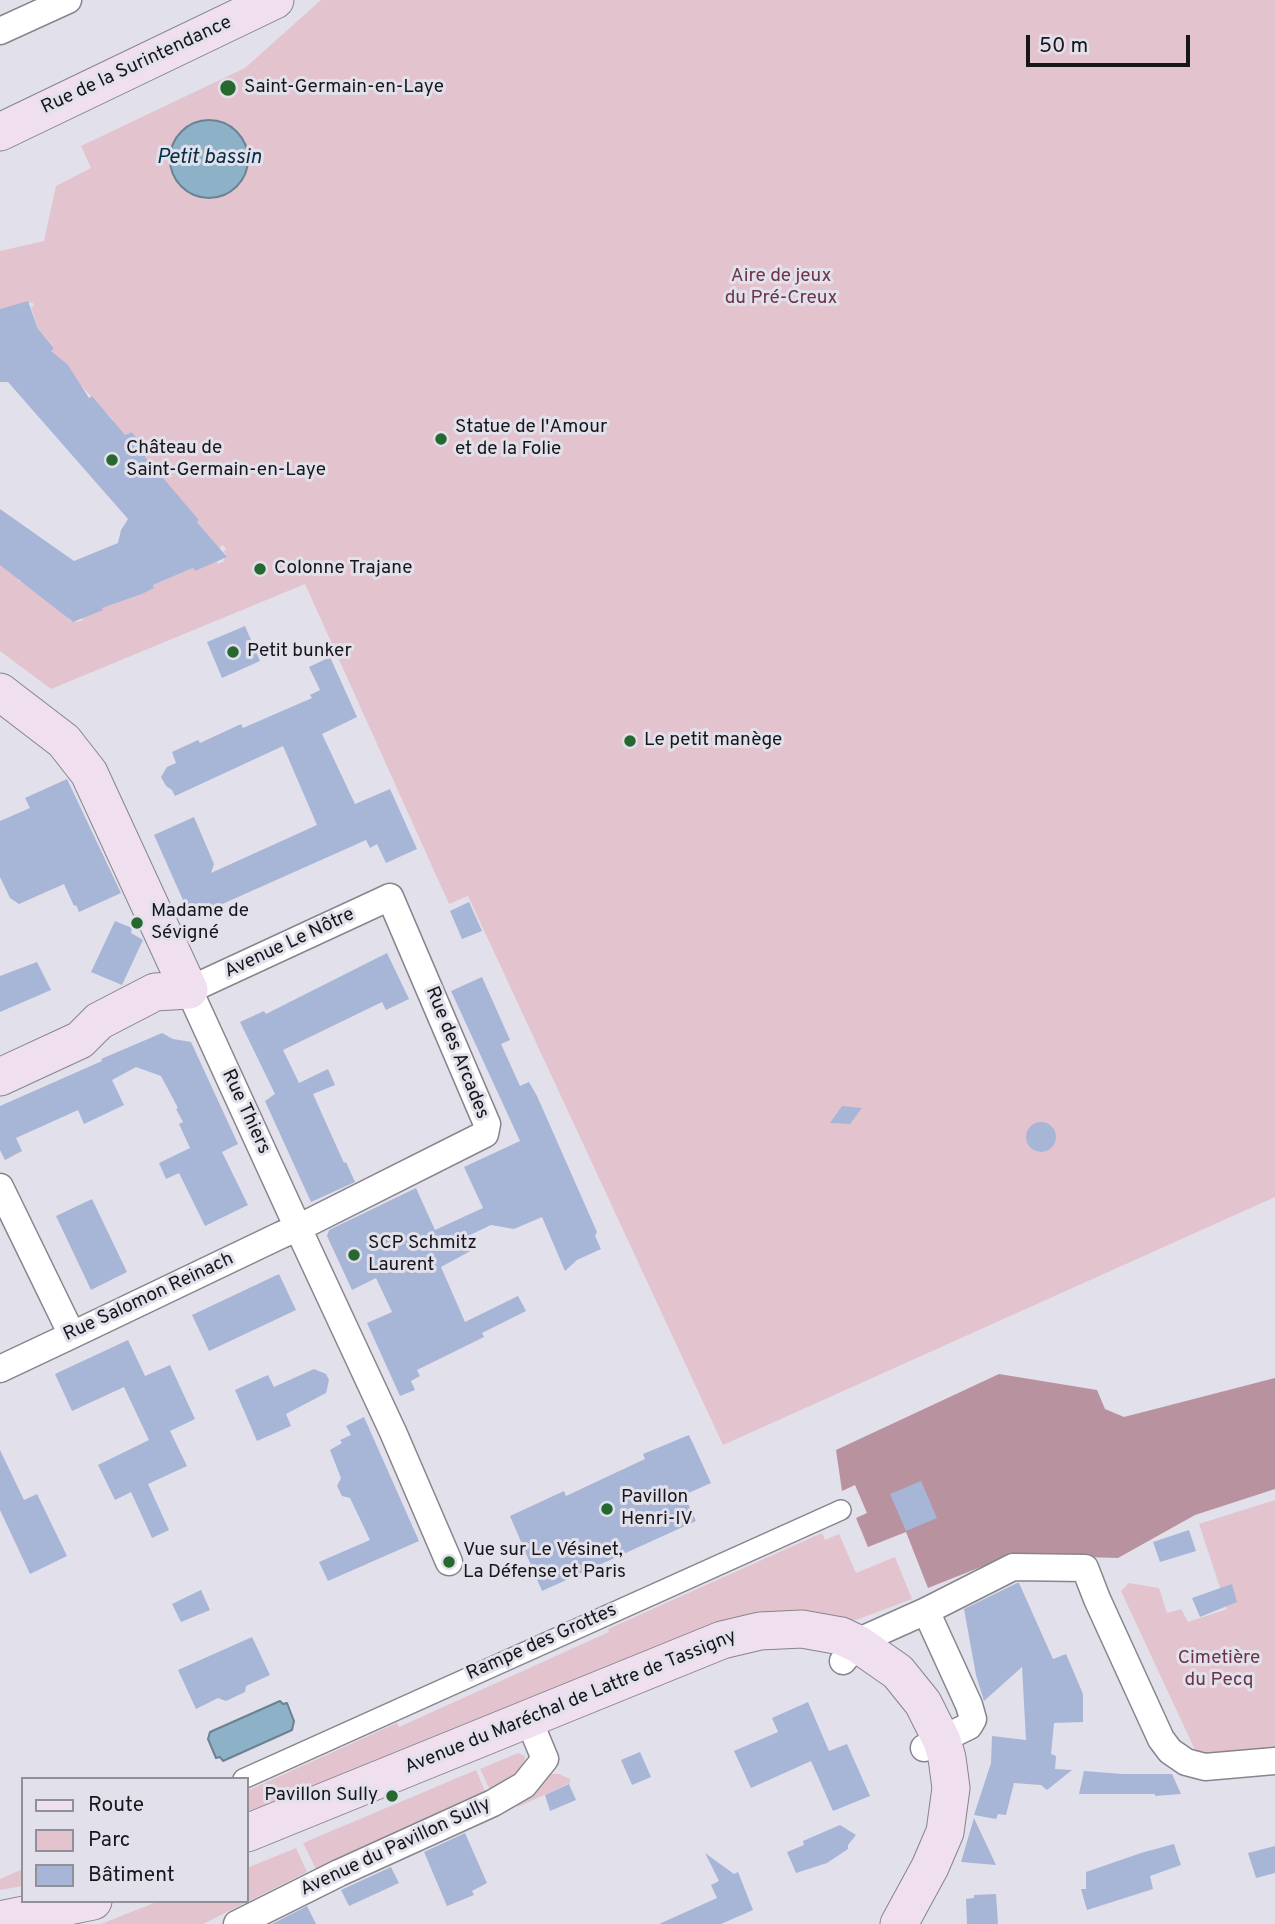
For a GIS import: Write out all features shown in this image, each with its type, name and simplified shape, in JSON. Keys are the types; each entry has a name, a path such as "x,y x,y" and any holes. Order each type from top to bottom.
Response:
{"main road":[{"name":"Rue de la Surintendance","path":"0,132 275,0"},
{"name":"Rue Thiers","path":"0,692 64,741 89,773 189,990"},
{"path":"0,1077 80,1040 99,1021 155,992 189,990"},
{"name":"Avenue du Maréchal de Lattre de Tassigny","path":"248,1845 535,1736 712,1644 742,1634 780,1628 802,1629 841,1636 850,1652 877,1655 912,1687 935,1724 931,1771 934,1797 930,1832 916,1867 885,1924"},
{"name":"Avenue du Maréchal de Lattre de Tassigny","path":"248,1833 535,1736"},
{"name":"Avenue du Maréchal de Lattre de Tassigny","path":"898,1924 930,1867 945,1832 951,1788 947,1758 933,1744"},
{"path":"0,1908 29,1903"},
{"path":"0,1920 83,1903"}],"street":[{"path":"1,29 68,0"},
{"name":"Avenue Le Nôtre","path":"189,990 390,897"},
{"name":"Rue des Arcades","path":"298,1228 485,1134 487,1124 390,897"},
{"name":"Rue Thiers","path":"189,990 387,1419 449,1562"},
{"path":"0,1187 72,1335"},
{"name":"Rue Salomon Reinach","path":"0,1369 298,1228"},
{"name":"Rampe des Grottes","path":"247,1777 841,1510"},
{"path":"850,1652 923,1604 1013,1567 1085,1568 1161,1739 1170,1751 1186,1762 1205,1767 1275,1761"},
{"path":"923,1604 973,1719 969,1726 933,1744"},
{"name":"Avenue du Pavillon Sully","path":"237,1924 339,1873 493,1803 524,1785 535,1736"}],"green space":[{"name":"Aire de jeux du Pré-Creux","path":"321,0 1275,0 1275,1197 723,1445 468,896 449,904 305,584 51,689 0,651 0,563 20,578 20,582 22,579 69,615 67,618 77,622 83,620 82,617 102,610 101,607 131,598 154,588 153,585 193,568 195,571 216,559 218,564 223,562 226,554 223,552 226,549 223,545 219,548 197,522 199,520 143,458 147,449 134,438 133,432 123,436 111,422 113,420 50,352 54,347 45,337 42,340 31,307 34,306 33,303 25,302 0,314 0,251 44,241 56,186 91,168 81,146 245,68"},
{"name":"Cimetière du Pecq","path":"1275,1500 1275,1755 1203,1754 1195,1750 1121,1591 1129,1583 1159,1588 1167,1613 1181,1609 1188,1622 1227,1609 1199,1524"},
{"path":"822,1533 825,1540 839,1534 856,1573 895,1557 912,1599 856,1620 849,1621 816,1613 248,1818 248,1791 397,1723 399,1727 609,1632 608,1629"},
{"path":"518,1753 525,1756 524,1765 490,1790 480,1769"},
{"path":"476,1770 485,1791 317,1871 303,1843"},
{"path":"551,1774 570,1779 570,1783 518,1807 517,1801 543,1777"},
{"path":"296,1848 307,1872 248,1902 248,1868"},
{"path":"21,1870 21,1886 0,1890 0,1879"},
{"path":"154,1903 245,1903 203,1924 101,1924"}],"shaded area":[{"path":"999,1374 1097,1390 1105,1409 1124,1417 1275,1378 1275,1489 1195,1515 1118,1558 1011,1555 928,1588 906,1532 868,1547 856,1518 867,1513 855,1485 842,1491 836,1450"}],"water":[{"name":"Petit bassin","path":"209,120 224,123 241,137 248,159 245,174 231,191 209,198 194,195 177,181 170,159 173,144 187,127"},
{"path":"280,1701 287,1703 294,1721 292,1730 223,1761 220,1757 216,1758 208,1739 210,1732"}],"building":[{"name":"Château de Saint-Germain-en-Laye","path":"28,301 38,329 54,348 51,351 68,365 89,398 92,396 125,435 132,432 146,451 145,457 227,557 195,571 193,568 153,585 154,588 142,594 73,622 0,565 0,509 74,561 118,543 121,530 128,519 8,382 0,382 0,309"},
{"name":"Petit bunker","path":"245,626 260,661 222,678 207,642"},
{"path":"330,657 357,717 322,734 355,804 390,789 417,849 386,863 377,844 370,848 366,840 191,918 154,835 194,817 214,864 211,873 317,825 283,746 175,796 161,777 167,767 176,763 172,752 198,740 200,743 241,724 243,728 312,698 310,695 320,690 309,667"},
{"path":"67,779 121,893 79,912 64,884 19,904 10,898 0,877 0,821 30,808 25,798"},
{"path":"469,902 482,931 462,939 450,911"},
{"path":"115,921 132,928 131,933 143,940 122,985 91,972"},
{"path":"387,953 409,999 386,1010 382,1002 283,1050 299,1083 328,1069 335,1085 313,1094 355,1182 311,1202 265,1101 275,1094 240,1022 264,1011 266,1014"},
{"path":"37,962 51,990 0,1012 0,976"},
{"path":"482,977 510,1040 501,1044 520,1086 529,1082 537,1096 597,1232 595,1236 601,1249 577,1260 565,1271 542,1217 514,1229 491,1225 470,1235 476,1248 441,1267 465,1322 518,1296 526,1311 482,1333 484,1337 417,1370 420,1376 411,1381 415,1390 400,1396 367,1323 392,1312 376,1278 352,1290 327,1236 329,1230 416,1188 435,1230 483,1208 464,1167 520,1141 451,991"},
{"path":"162,1033 173,1039 191,1042 238,1144 222,1152 248,1205 205,1226 179,1173 166,1179 159,1163 190,1148 179,1124 183,1122 176,1109 178,1108 161,1076 136,1067 112,1080 124,1105 84,1124 78,1110 16,1138 22,1151 5,1160 0,1150 0,1106"},
{"path":"842,1106 862,1108 850,1124 830,1123"},
{"path":"1041,1122 1052,1126 1056,1137 1052,1148 1041,1152 1030,1148 1026,1137 1030,1126"},
{"path":"92,1199 127,1272 91,1290 56,1216"},
{"path":"279,1274 296,1310 209,1351 192,1315"},
{"path":"128,1340 145,1376 170,1365 195,1419 170,1431 187,1466 148,1484 169,1530 152,1538 131,1492 115,1500 98,1465 149,1440 124,1387 72,1411 55,1374"},
{"path":"314,1369 326,1374 329,1380 326,1393 286,1414 291,1426 257,1441 235,1390 268,1375 274,1387"},
{"path":"364,1417 419,1541 328,1581 319,1562 370,1540 350,1498 342,1496 337,1486 341,1478 330,1450 342,1443 340,1440 351,1435 346,1426"},
{"name":"Pavillon Henri-IV","path":"689,1435 711,1483 684,1495 696,1521 542,1591 510,1516 564,1491 566,1496 645,1459 643,1454"},
{"path":"0,1450 24,1500 37,1494 67,1556 30,1574 0,1510"},
{"path":"921,1481 937,1518 906,1531 890,1494"},
{"path":"1189,1530 1196,1551 1160,1562 1153,1542"},
{"path":"1017,1583 1053,1659 1066,1654 1083,1694 1083,1722 1054,1723 1051,1754 1056,1756 1055,1769 1072,1770 1047,1790 1041,1785 1014,1783 1006,1815 998,1814 996,1819 974,1815 991,1763 992,1736 1026,1740 1022,1667 984,1701 976,1675 964,1609"},
{"path":"1232,1584 1237,1602 1200,1617 1192,1598"},
{"path":"201,1590 210,1610 181,1622 172,1604"},
{"path":"252,1637 270,1675 246,1686 245,1692 226,1701 218,1698 196,1709 178,1670"},
{"path":"808,1702 829,1751 847,1744 870,1796 833,1811 811,1761 751,1788 734,1751 778,1732 772,1718"},
{"path":"640,1752 651,1777 632,1785 621,1760"},
{"path":"1084,1771 1172,1774 1181,1794 1079,1794"},
{"path":"569,1784 576,1800 550,1811 545,1795"},
{"path":"974,1818 996,1865 961,1862"},
{"path":"840,1825 856,1835 848,1849 827,1863 796,1873 787,1852 804,1845 803,1841"},
{"path":"465,1833 487,1883 472,1891 474,1895 447,1906 424,1852"},
{"path":"1174,1844 1181,1865 1150,1876 1153,1889 1087,1910 1081,1889 1086,1889 1086,1872"},
{"path":"1275,1846 1275,1873 1256,1878 1248,1853"},
{"path":"705,1853 734,1874 738,1872 753,1910 721,1924 659,1924 717,1898 711,1885 719,1881"},
{"path":"391,1867 399,1883 349,1906 341,1890"},
{"path":"996,1894 998,1924 967,1924 966,1899 974,1898 974,1895"},
{"path":"307,1906 316,1924 272,1924"}],"place":[{"name":"Saint-Germain-en-Laye","path":"228,88"},
{"name":"Statue de l'Amour et de la Folie","path":"441,439"},
{"name":"Château de Saint-Germain-en-Laye","path":"112,460"},
{"name":"Colonne Trajane","path":"260,569"},
{"name":"Petit bunker","path":"233,652"},
{"name":"Le petit manège","path":"630,741"},
{"name":"Madame de Sévigné","path":"137,923"},
{"name":"SCP Schmitz Laurent","path":"354,1255"},
{"name":"Pavillon Henri-IV","path":"607,1509"},
{"name":"Vue sur Le Vésinet, La Défense et Paris","path":"449,1562"},
{"name":"Pavillon Sully","path":"392,1796"}]}
